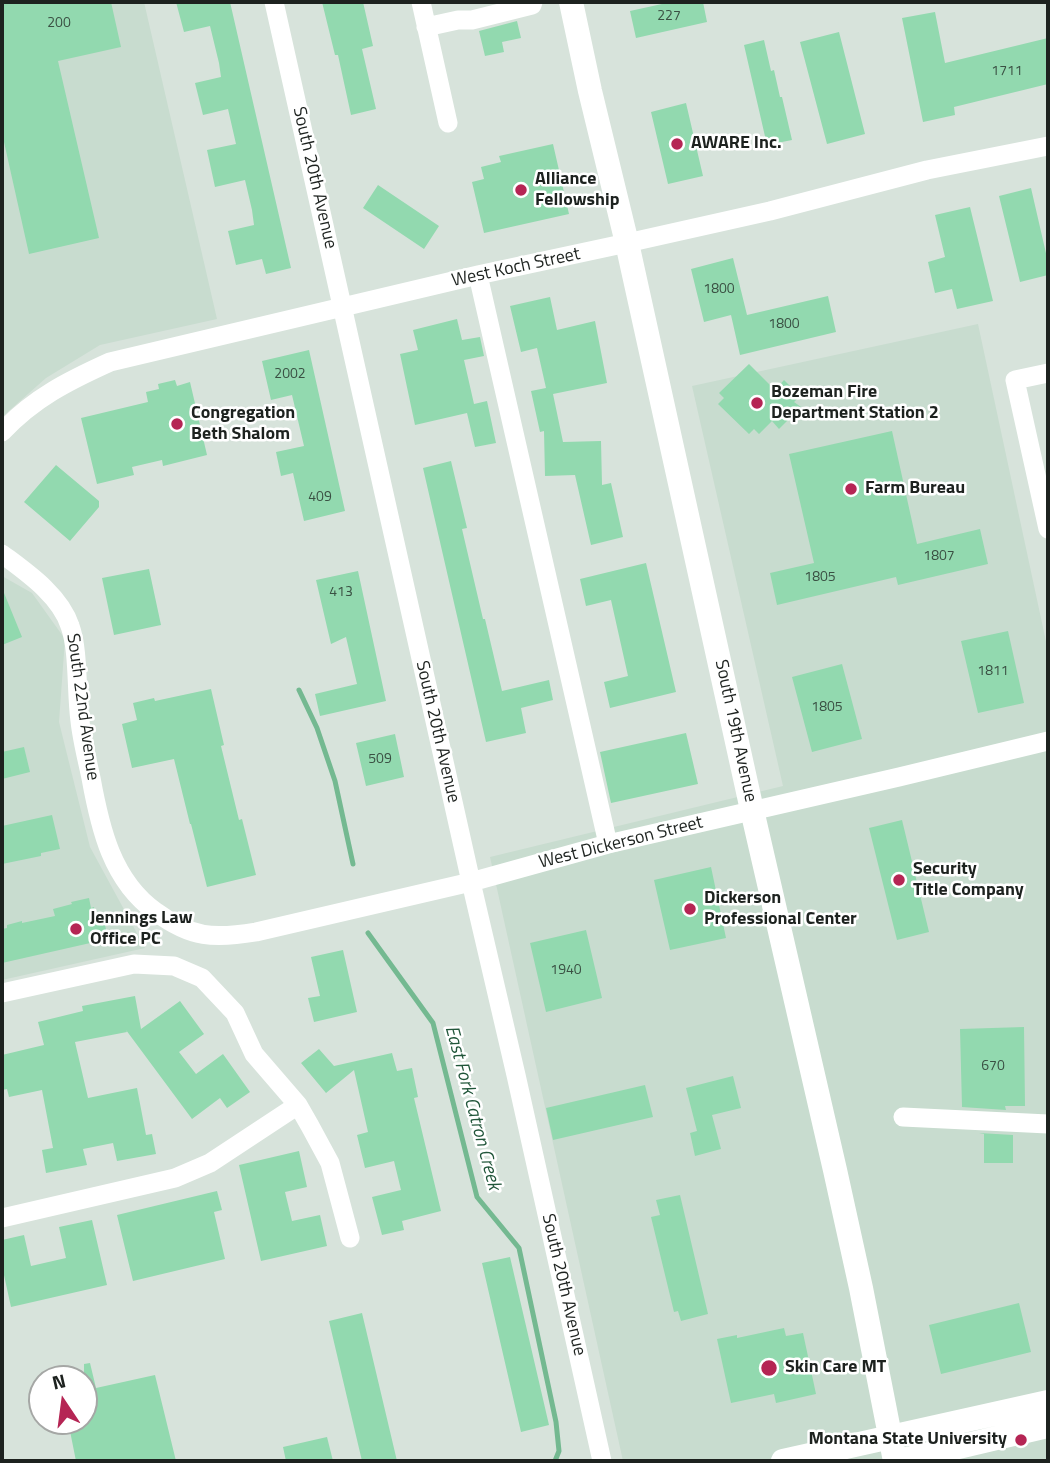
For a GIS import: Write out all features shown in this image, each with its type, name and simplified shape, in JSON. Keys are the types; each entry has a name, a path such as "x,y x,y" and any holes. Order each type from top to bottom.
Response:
{"main road":[{"name":"South 19th Avenue","path":"571,2 835,1170 897,1461"},
{"path":"783,1461 1048,1402"},
{"path":"897,1461 1048,1426"}],"street":[{"name":"South 20th Avenue","path":"274,2 602,1461"},
{"path":"421,2 448,123"},
{"path":"426,27 458,20 472,20 532,5 533,2"},
{"name":"West Koch Street","path":"2,432 42,396 110,362 478,275 769,211 927,170 1048,146"},
{"path":"478,275 608,844"},
{"path":"1048,373 1015,380 1048,529"},
{"name":"South 22nd Avenue","path":"2,554 47,590 70,624 80,721 97,811 118,870 142,903 174,925 193,932"},
{"name":"West Dickerson Street","path":"193,932 224,936 256,932 471,883 608,844 1048,741"},
{"path":"2,993 134,964 174,966 202,978 235,1013 254,1054 298,1105 330,1163 350,1238"},
{"path":"2,1218 175,1178 210,1163 298,1105"},
{"path":"903,1117 1048,1125"}],"shaded area":[{"path":"2,2 144,2 217,319 100,345 46,378 2,417"},
{"path":"978,324 1048,651 1048,1461 623,1461 490,857 783,786 692,386"},
{"path":"2,576 32,593 65,639 59,722 90,847 145,948 2,980"}],"building":[{"path":"2,2 111,2 121,47 58,61 99,238 29,254 2,133"},
{"path":"176,2 230,2 291,268 266,274 262,259 236,265 228,231 254,225 252,210 245,180 215,187 207,150 236,144 228,109 203,115 195,83 221,77 219,63 210,26 184,32"},
{"path":"322,2 363,2 373,46 362,49 376,109 351,115 338,55 335,55"},
{"path":"671,2 703,2 707,22 636,38 630,11"},
{"path":"935,12 945,63 1048,38 1048,84 954,107 955,115 923,122 902,18"},
{"path":"517,21 521,38 502,42 504,52 485,56 479,31"},
{"path":"839,32 865,134 827,144 800,42"},
{"path":"764,40 792,140 767,145 744,45"},
{"name":"AWARE Inc.","path":"686,103 703,176 668,184 651,112"},
{"path":"553,144 569,214 484,233 472,182 484,179 481,167 501,162 499,156"},
{"path":"378,185 439,226 424,249 363,208"},
{"path":"1031,188 1048,262 1048,275 1020,282 999,196"},
{"path":"970,207 993,301 957,309 952,289 935,293 928,262 945,257 935,215"},
{"path":"733,258 747,315 828,296 836,332 740,355 731,315 704,322 691,269"},
{"path":"550,297 557,330 595,321 607,383 553,394 563,442 601,441 602,485 611,483 623,537 591,545 575,475 545,476 544,431 540,432 531,391 546,388 537,348 521,352 510,306"},
{"path":"457,319 462,340 480,337 484,356 464,360 474,404 487,401 496,443 475,447 467,413 415,425 400,354 418,350 413,330"},
{"path":"309,350 345,511 304,521 293,473 281,476 276,452 304,446 292,395 271,400 262,361"},
{"name":"Bozeman Fire Department Station 2","path":"749,364 775,390 784,380 800,396 794,402 801,407 779,429 772,421 759,434 754,429 749,434 718,404 724,398 719,393"},
{"path":"175,380 177,386 190,382 207,455 163,466 162,460 132,467 134,475 97,484 81,418 148,402 146,392 159,389 158,384"},
{"path":"892,431 917,544 980,529 988,564 898,585 896,577 777,605 770,573 814,563 789,454"},
{"path":"451,461 467,528 462,529 502,691 549,680 553,700 521,708 526,733 486,742 423,468"},
{"path":"56,465 99,501 99,507 70,541 24,502"},
{"path":"646,563 676,692 610,708 604,682 628,676 611,600 586,606 580,579"},
{"path":"149,569 161,625 114,635 102,578"},
{"path":"358,571 386,701 320,716 315,694 357,684 346,637 331,644 316,580"},
{"path":"2,588 22,637 2,645"},
{"path":"1008,631 1024,703 978,713 961,641"},
{"path":"842,664 862,739 812,752 792,677"},
{"path":"211,689 224,745 221,746 256,875 207,887 174,759 132,768 122,724 137,720 133,703"},
{"path":"686,733 698,784 611,803 600,752"},
{"path":"395,734 404,777 366,786 356,743"},
{"path":"24,747 30,772 2,779 2,752"},
{"path":"52,815 60,849 2,864 2,826"},
{"name":"Security Title Company","path":"902,820 929,932 897,940 869,828"},
{"name":"Dickerson Professional Center","path":"711,867 726,938 670,950 654,880"},
{"path":"89,898 96,917 100,916 102,926 105,925 108,939 2,963 2,929 7,928 7,925 55,916 53,909"},
{"path":"586,930 602,998 546,1012 530,943"},
{"path":"343,950 357,1012 314,1022 308,998 320,996 311,957"},
{"path":"135,996 141,1029 180,1001 204,1034 179,1052 196,1074 223,1054 250,1092 227,1108 220,1098 192,1119 126,1030 127,1032 75,1042 88,1098 137,1088 146,1135 152,1134 156,1154 117,1161 113,1143 83,1149 87,1165 46,1173 42,1150 53,1148 42,1090 9,1097 7,1089 2,1090 2,1055 44,1045 38,1022 83,1011 82,1006"},
{"path":"1024,1027 1025,1106 1005,1106 1006,1110 962,1107 960,1029"},
{"path":"319,1049 334,1066 392,1053 397,1071 412,1068 418,1097 414,1098 441,1211 402,1221 404,1230 382,1235 372,1197 401,1190 394,1161 365,1168 357,1135 368,1132 354,1070 326,1093 301,1063"},
{"path":"733,1076 741,1108 712,1115 721,1149 695,1156 690,1133 697,1131 686,1088"},
{"path":"645,1085 653,1117 553,1140 546,1108"},
{"path":"979,1133 1013,1135 1013,1163 984,1163 984,1134"},
{"path":"299,1151 307,1187 285,1192 292,1221 320,1215 327,1246 261,1261 239,1165"},
{"path":"217,1191 222,1210 214,1212 225,1259 133,1281 117,1215"},
{"path":"680,1195 708,1314 681,1321 678,1311 674,1312 651,1217 660,1215 656,1200"},
{"path":"92,1220 107,1285 11,1307 2,1266 2,1240 24,1235 31,1266 66,1258 59,1227"},
{"path":"510,1257 549,1425 521,1432 482,1263"},
{"path":"1019,1303 1031,1352 941,1374 929,1325"},
{"path":"362,1313 397,1461 362,1461 329,1321"},
{"path":"784,1328 786,1336 803,1333 816,1394 776,1403 774,1394 731,1403 717,1339 737,1335 737,1338"},
{"path":"155,1375 176,1461 76,1461 71,1435 98,1435 98,1388"},
{"path":"327,1437 333,1461 286,1461 283,1447"}],"waterway":[{"name":"East Fork Catron Creek","path":"299,690 317,728 335,781 353,864"},
{"name":"East Fork Catron Creek","path":"368,933 433,1023 477,1197 519,1248 556,1422 559,1451 555,1461"}],"place":[{"name":"AWARE Inc.","path":"677,144"},
{"name":"Alliance Fellowship","path":"521,190"},
{"name":"Bozeman Fire Department Station 2","path":"757,403"},
{"name":"Congregation Beth Shalom","path":"177,424"},
{"name":"Farm Bureau","path":"851,489"},
{"name":"Security Title Company","path":"899,880"},
{"name":"Dickerson Professional Center","path":"690,909"},
{"name":"Jennings Law Office PC","path":"76,929"},
{"name":"Skin Care MT","path":"769,1368"},
{"name":"Montana State University","path":"1021,1440"}]}
